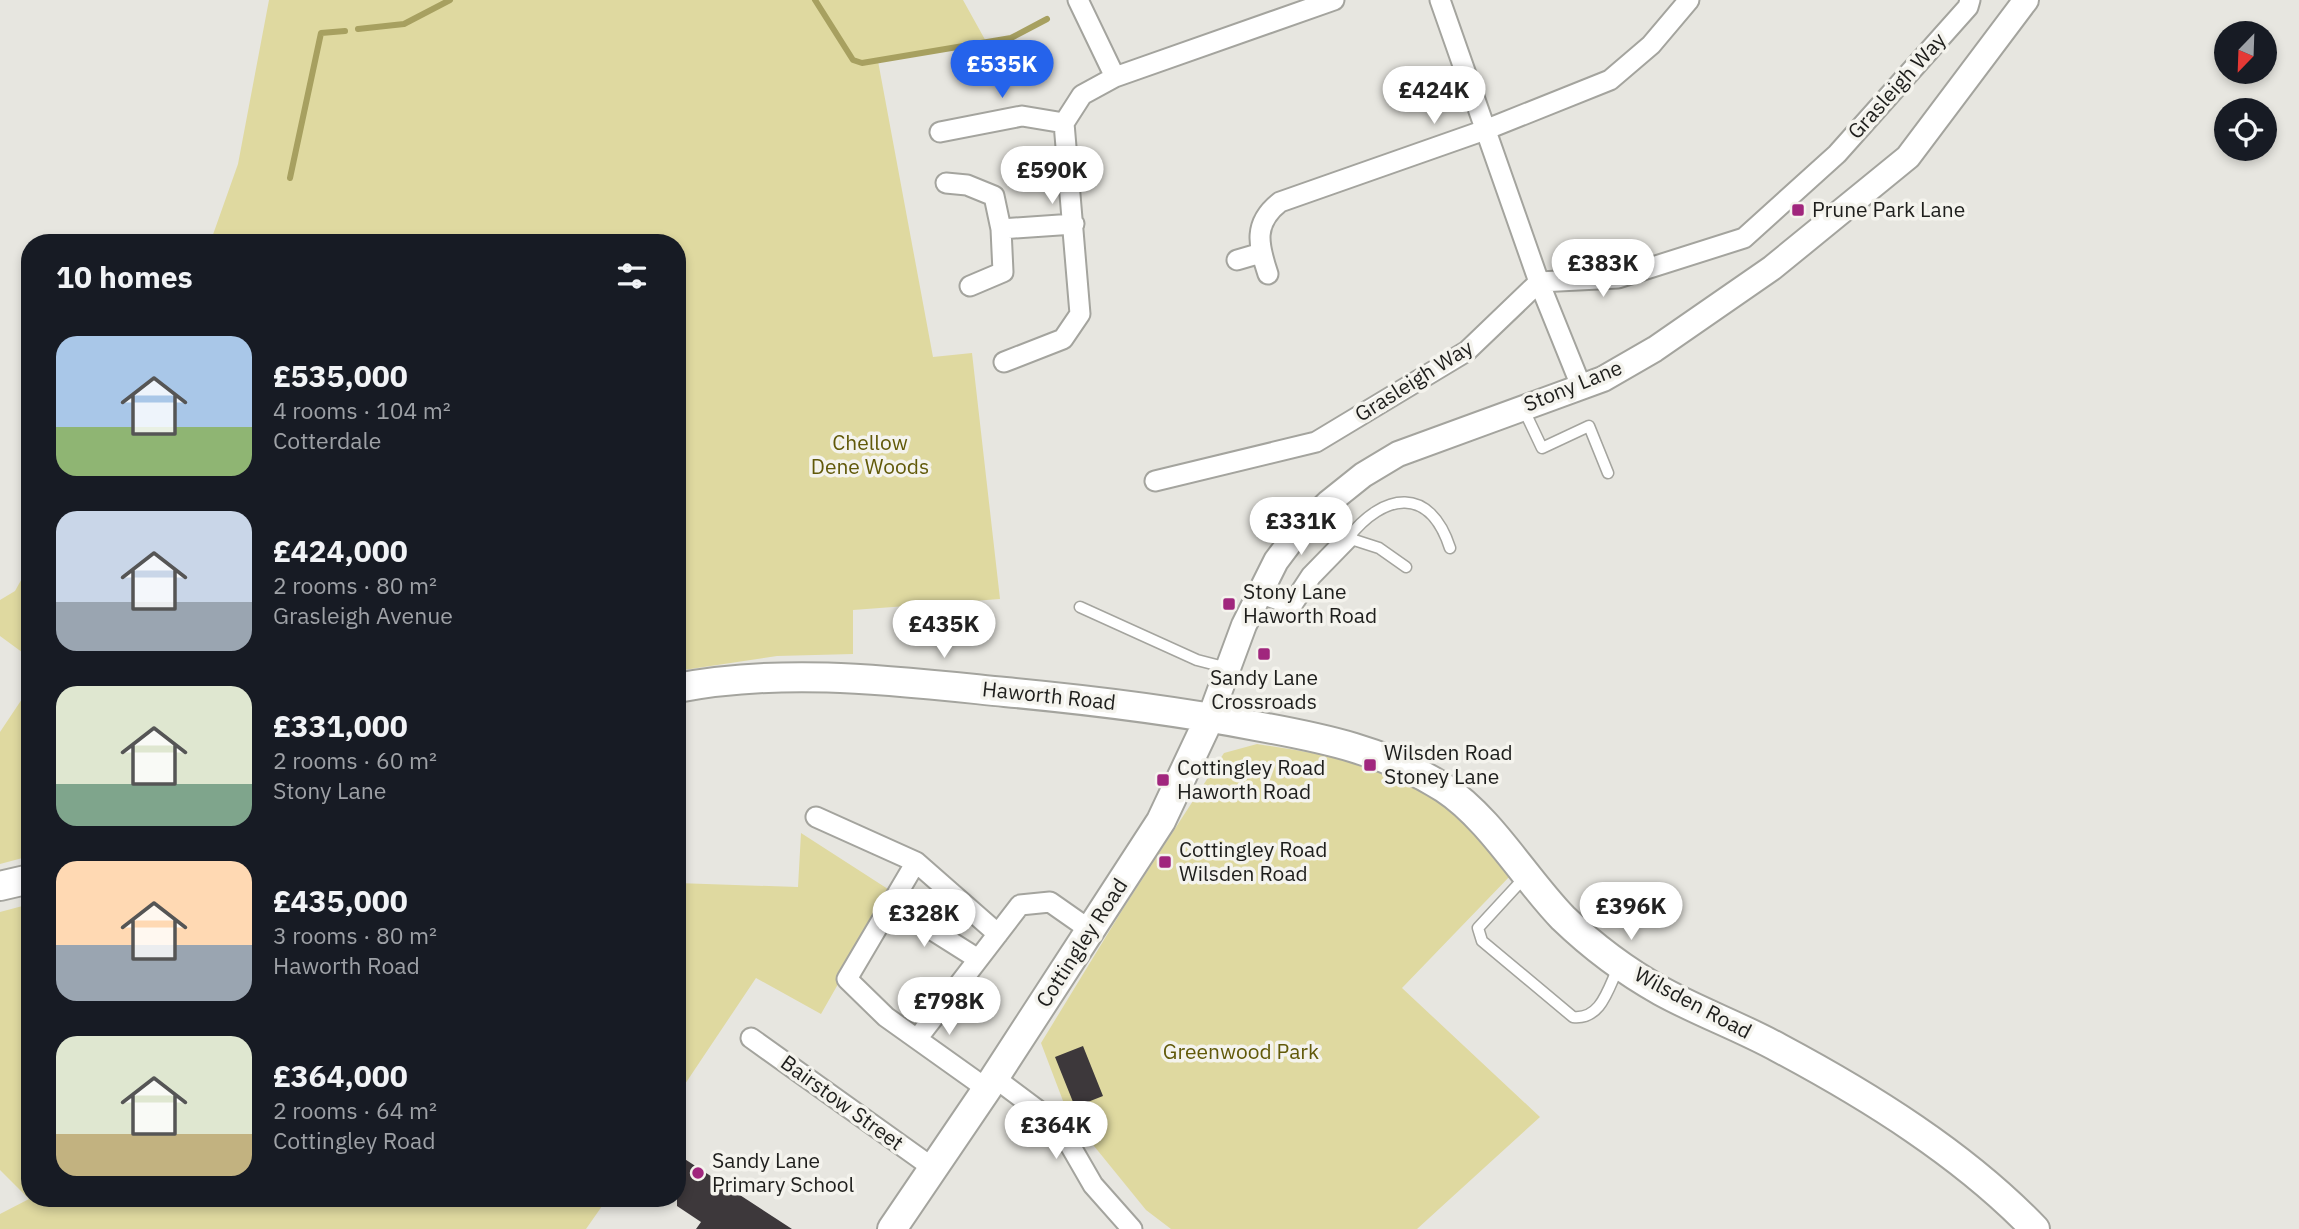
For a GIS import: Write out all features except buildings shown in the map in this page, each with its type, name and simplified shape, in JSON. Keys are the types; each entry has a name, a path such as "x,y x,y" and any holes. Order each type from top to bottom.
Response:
{"main road":[{"name":"Haworth Road","path":"686,686 727,678 877,677 1100,700 1210,717"},
{"name":"Wilsden Road","path":"1210,717 1332,740 1391,759 1447,790 1501,843 1563,918 1620,964 1661,991 1775,1046 1862,1097 1941,1149 2035,1229"},
{"name":"Cottingley Road","path":"892,1229 991,1083 1161,821 1210,717"},
{"path":"0,886 21,880"}],"street":[{"path":"1078,0 1115,77"},
{"path":"1004,362 1063,339 1080,314 1064,123 1082,95 1115,77 1334,0"},
{"path":"1440,0 1539,282 1581,386"},
{"path":"1268,274 1258,242 1261,221 1280,202 1485,130 1610,80 1651,45 1689,0"},
{"name":"Grasleigh Way","path":"1155,481 1316,442 1467,351 1539,282 1618,278 1744,238 1837,154 1968,7 1970,0"},
{"name":"Stony Lane","path":"1210,717 1259,593 1276,561 1297,533 1363,475 1398,454 1603,379 1655,349 1772,268 1908,157 2026,0"},
{"path":"940,132 1022,116 1064,123"},
{"path":"946,183 967,185 994,196 1001,229 1003,272 979,285 970,286"},
{"path":"1001,229 1074,224"},
{"path":"1237,260 1261,253"},
{"path":"1259,593 1292,605 1311,576 1348,538"},
{"path":"816,817 916,862 998,934"},
{"path":"916,862 847,979 886,1017 917,1039 1059,1126 1093,1185 1132,1229"},
{"path":"917,1039 1020,905 1049,902 1090,930"},
{"path":"891,904 978,959"},
{"name":"Bairstow Street","path":"751,1038 933,1168"}],"lane":[{"path":"1523,407 1542,448 1589,426 1608,473"},
{"path":"1406,567 1379,548 1348,538 1377,511 1395,502 1409,502 1436,516 1450,548"},
{"path":"1080,607 1197,660 1228,668"},
{"path":"1527,874 1478,928 1482,941 1573,1017 1582,1018 1600,1006 1620,964"}],"green space":[{"name":"Chellow Dene Woods","path":"269,0 963,0 988,45 878,61 933,357 972,353 1000,599 853,610 853,654 777,656 686,670 686,234 213,234 238,164"},
{"path":"21,580 21,651 0,636 0,600 15,591"},
{"path":"21,700 21,858 0,864 0,732"},
{"name":"Greenwood Park","path":"1257,744 1333,757 1383,771 1406,781 1429,793 1458,814 1511,875 1402,988 1540,1117 1417,1229 1171,1229 1146,1210 1068,1114 1041,1043 1121,912 1224,753"},
{"path":"801,833 891,891 821,1014 756,978 686,1083 686,883 798,887"},
{"path":"21,906 21,1191 0,1170 0,912"},
{"path":"21,1203 21,1207 601,1207 586,1229 0,1229 0,1214"}],"waterway":[{"path":"358,29 404,24 450,0"},
{"path":"815,0 853,60 862,63 1011,38 1047,19"},
{"path":"290,178 321,33 345,31"}],"place":[{"name":"Prune Park Lane","path":"1798,210"},
{"name":"Stony Lane Haworth Road","path":"1229,604"},
{"name":"Sandy Lane Crossroads","path":"1264,654"},
{"name":"Wilsden Road Stoney Lane","path":"1370,765"},
{"name":"Cottingley Road Haworth Road","path":"1163,780"},
{"name":"Cottingley Road Wilsden Road","path":"1165,862"},
{"name":"Sandy Lane Primary School","path":"698,1173"}]}
